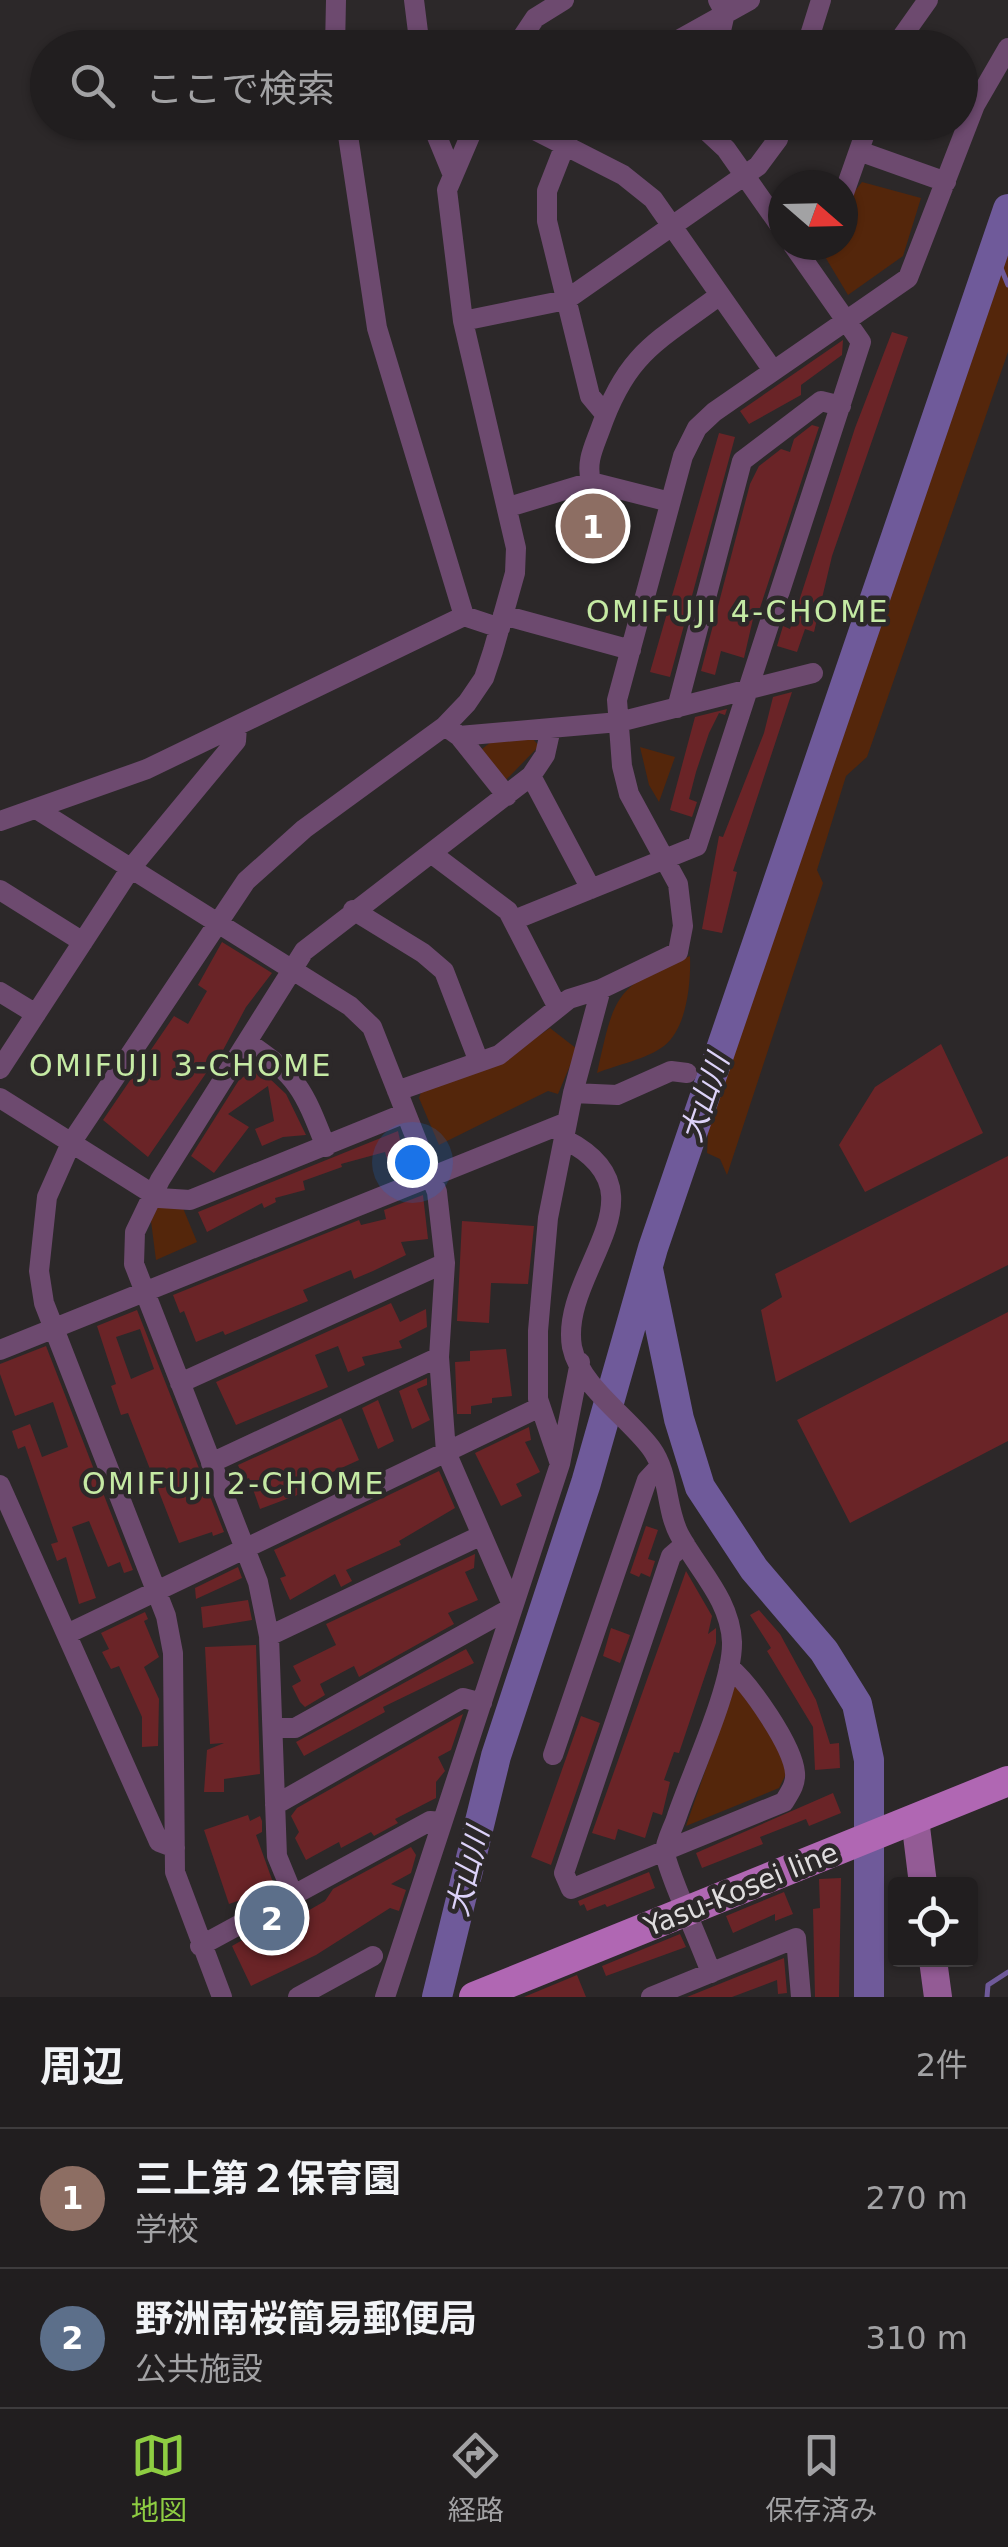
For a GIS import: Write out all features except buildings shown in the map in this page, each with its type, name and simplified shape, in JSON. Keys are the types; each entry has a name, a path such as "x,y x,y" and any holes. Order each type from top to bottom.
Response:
{"main road":[{"name":"Yasu-Kosei line","path":"474,1997 1008,1782"},
{"path":"914,1819 921,1877"},
{"path":"933,1967 938,1997"}],"street":[{"path":"335,30 336,0"},
{"path":"414,0 418,30"},
{"path":"527,30 535,18 564,0"},
{"path":"689,30 722,7 750,0"},
{"path":"812,30 821,0"},
{"path":"907,30 928,0"},
{"path":"978,99 1008,48"},
{"path":"349,140 377,328 464,616"},
{"path":"438,140 452,174"},
{"path":"222,1997 175,1872 173,1653 159,1590 54,1328 42,1287 40,1236 51,1184 71,1143 215,921 273,855 452,731 484,678 502,621 516,548 464,320 447,190 468,140"},
{"path":"553,140 623,175 653,199 772,370"},
{"path":"565,140 547,191 548,221 590,396 605,414"},
{"path":"716,140 768,209"},
{"path":"464,320 566,300 745,176 758,166 777,140"},
{"path":"852,170 863,140"},
{"path":"397,1090 500,1055 569,999 601,989 678,952 683,926 678,884 629,794 622,766 617,700 683,456 697,428 772,370 908,278 962,140"},
{"path":"859,152 946,182"},
{"path":"514,920 697,846 861,342 804,260"},
{"path":"591,482 587,466 605,414 615,388 634,359 720,295"},
{"path":"677,708 742,461 821,401 840,406"},
{"path":"509,507 591,482 670,502"},
{"path":"0,822 147,768 464,616 631,650"},
{"path":"452,731 619,722 813,673"},
{"path":"0,1069 131,868 236,741 237,726"},
{"path":"293,1895 276,1856 269,1636 258,1582 144,1291 131,1246 153,1195 292,970 320,935 531,776 546,755 551,728"},
{"path":"452,731 507,796"},
{"path":"531,776 591,889"},
{"path":"38,810 350,1006 372,1028 437,1192 445,1262 438,1357 446,1452 513,1607"},
{"path":"431,852 487,891 514,920 558,1008"},
{"path":"0,890 82,942"},
{"path":"353,910 423,953 444,971 479,1062"},
{"path":"560,1464 540,1407 538,1332 548,1218 573,1092 601,989"},
{"path":"0,992 36,1014"},
{"path":"246,1042 281,1065 302,1087 326,1147"},
{"path":"573,1092 617,1094 671,1071 688,1073"},
{"path":"0,1098 153,1195 190,1200 208,1196 404,1114"},
{"path":"0,1350 429,1175 565,1130"},
{"path":"565,1130 587,1150 607,1177 612,1200 606,1229 574,1316 572,1348 592,1382 653,1450 677,1531 721,1599 732,1642 729,1667 665,1851 711,1973"},
{"path":"180,1383 445,1262"},
{"path":"211,1463 438,1357"},
{"path":"385,1997 560,1464 580,1362"},
{"path":"66,1634 540,1407"},
{"path":"553,1755 647,1480 660,1466"},
{"path":"0,1484 159,1842 175,1848"},
{"path":"269,1636 482,1535"},
{"path":"685,1544 671,1556 564,1873 570,1890 784,1802 793,1787 791,1754 742,1678 729,1667"},
{"path":"273,1728 296,1728 513,1607"},
{"path":"275,1804 463,1698 482,1702"},
{"path":"200,1946 430,1820 442,1822"},
{"path":"651,1997 796,1938 801,1997"},
{"path":"298,1997 373,1956"}],"shaded area":[{"path":"862,182 921,198 903,256 848,295 827,260 858,260 858,187"},
{"path":"1008,209 1008,352 867,757 846,776 817,870 823,883 727,1175 720,1159 707,1153 712,1060 920,427 979,262"},
{"path":"533,739 539,746 505,781 482,749 491,742"},
{"path":"640,747 675,757 659,802 649,785"},
{"path":"690,956 686,1004 672,1038 649,1055 597,1073 608,1027 621,997 646,976"},
{"path":"550,1028 577,1049 558,1094 548,1091 439,1145 419,1098 424,1084 525,1045"},
{"path":"178,1196 197,1242 156,1260 151,1221 158,1206"},
{"path":"737,1679 770,1722 788,1770 779,1788 686,1826"}],"waterway":[{"name":"大山川","path":"437,1997 496,1756 586,1483 653,1248 1008,209"},
{"path":"994,251 1008,285"},
{"path":"648,1269 679,1419 700,1487 754,1569 824,1651 857,1704 869,1760 869,1997"},
{"path":"987,1997 988,1985 1008,1972"}],"place":[{"name":"三上第２保育園","path":"593,526"},
{"name":"野洲南桜簡易郵便局","path":"272,1918"}],"district":[{"name":"OMIFUJI 4-CHOME","path":"738,612"},
{"name":"OMIFUJI 3-CHOME","path":"181,1066"},
{"name":"OMIFUJI 2-CHOME","path":"234,1484"}]}
